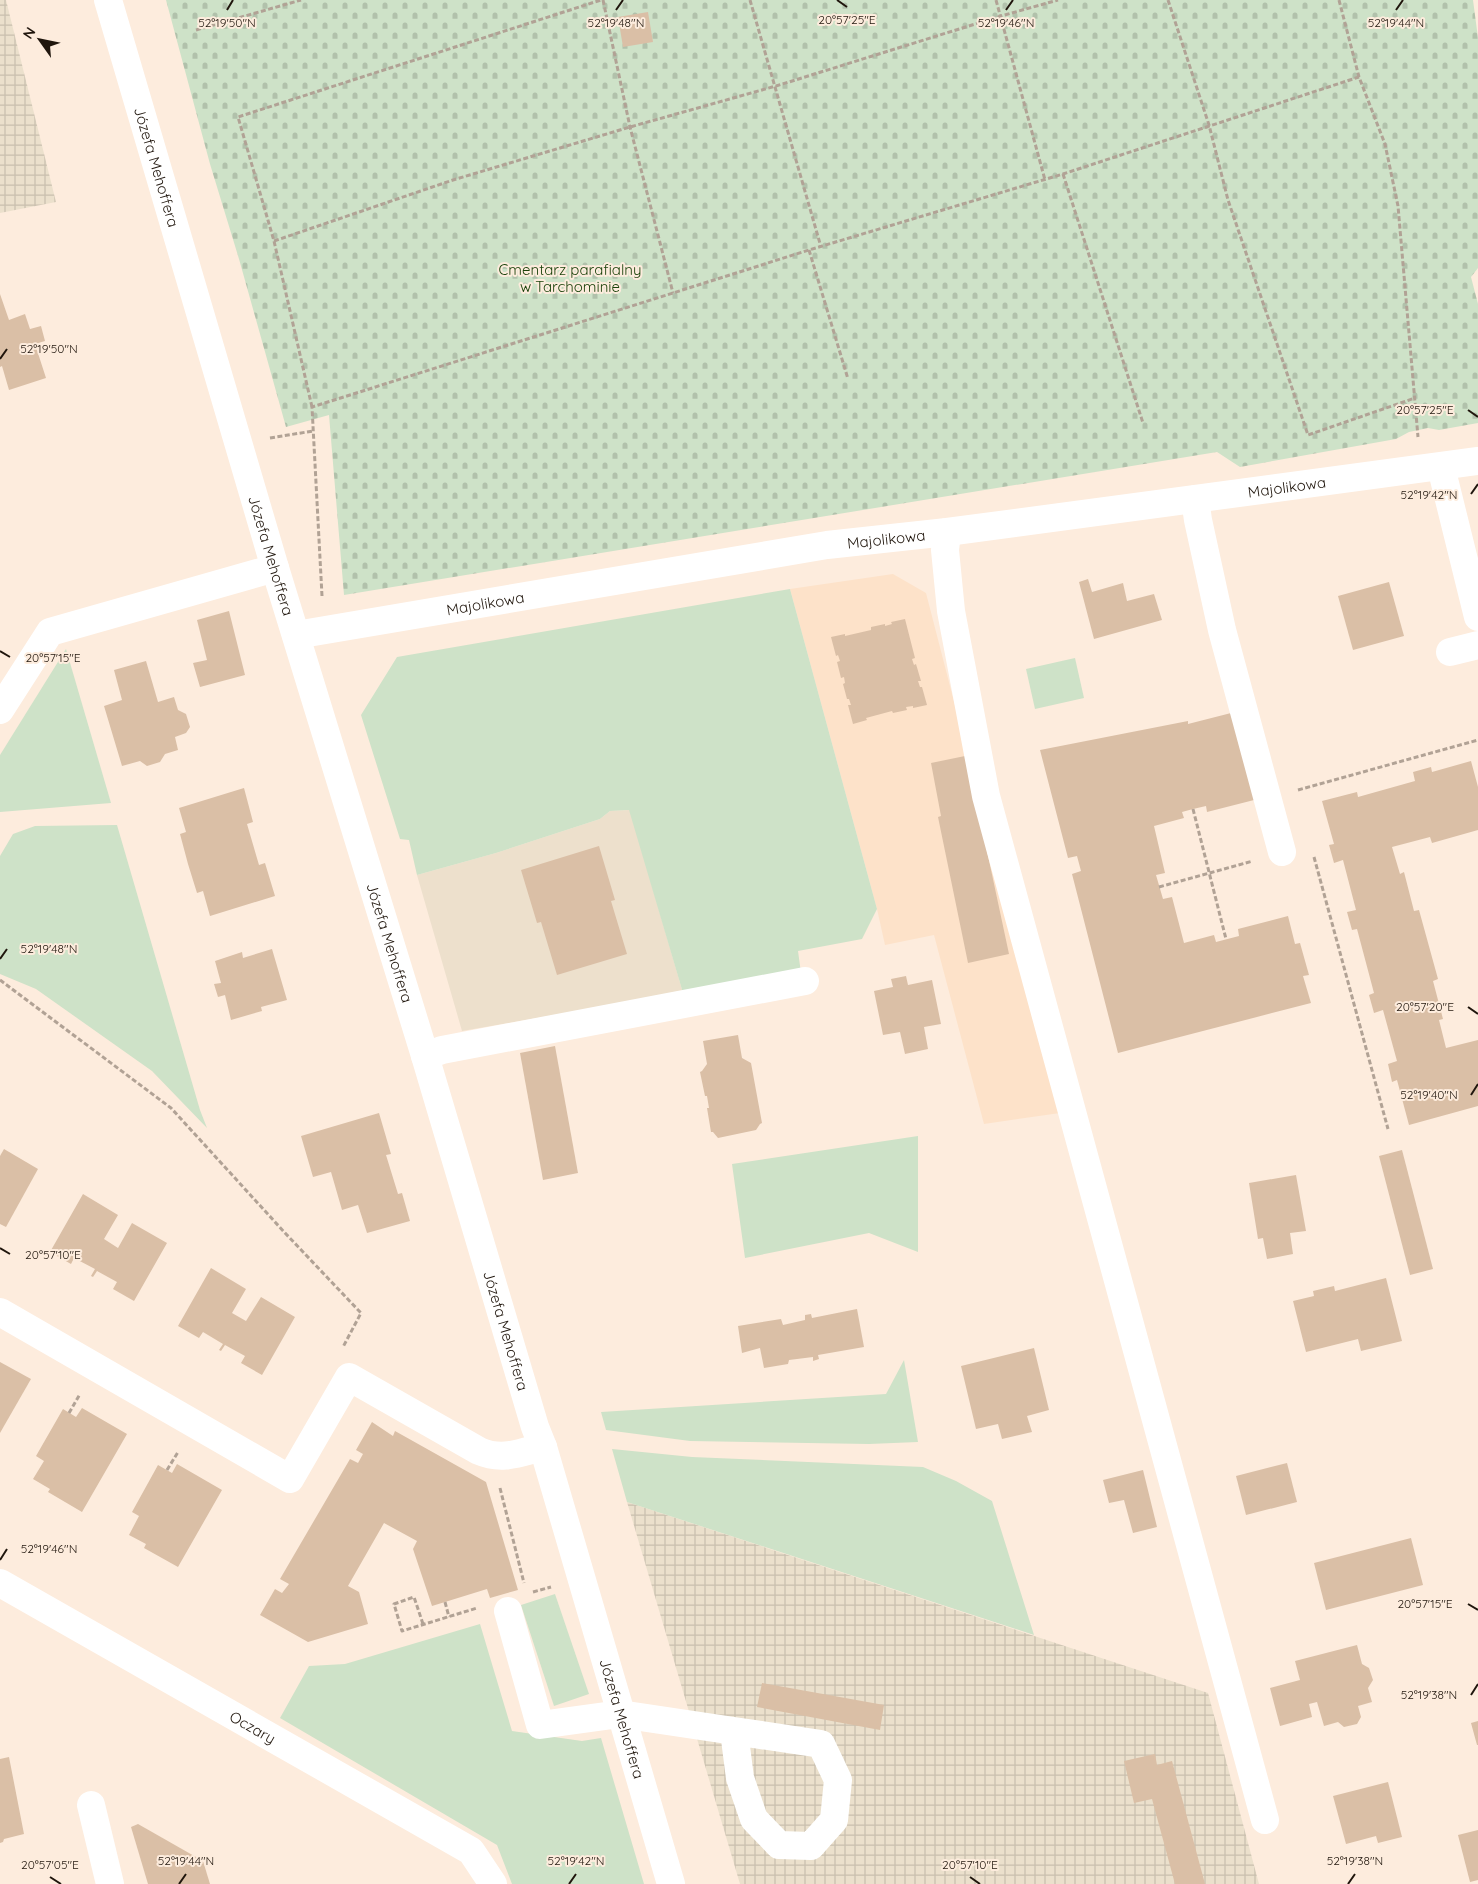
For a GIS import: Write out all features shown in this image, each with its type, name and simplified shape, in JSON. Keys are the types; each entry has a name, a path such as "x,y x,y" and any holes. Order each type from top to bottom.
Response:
{"street":[{"name":"Józefa Mehoffera","path":"108,0 296,635 425,1056 535,1427 543,1447 671,1884"},
{"name":"Majolikowa","path":"296,635 827,545 948,532 1431,469 1478,461"},
{"path":"1431,469 1478,617"},
{"path":"1195,499 1222,630 1282,852"},
{"path":"948,532 945,550 951,611 986,796 1265,1820"},
{"path":"0,710 50,632 276,568"},
{"path":"1450,652 1478,645"},
{"path":"425,1056 442,1050 805,981"},
{"path":"0,1312 290,1479 349,1377 491,1456 504,1457 543,1447"},
{"name":"Oczary","path":"0,1584 471,1851 493,1884"},
{"path":"506,1604 540,1725 620,1714 734,1731 821,1744 838,1780 834,1820 811,1846 778,1846 754,1819 740,1778 734,1731"},
{"path":"91,1805 110,1884"}],"path":[{"path":"196,30 301,0"},
{"path":"322,596 312,407 274,241 238,117 602,0 630,127 673,293"},
{"path":"750,0 821,246"},
{"path":"996,0 1044,180"},
{"path":"274,241 453,180 776,86 1058,0"},
{"path":"1168,0 1209,125 1228,200 1308,435 1415,398"},
{"path":"1339,0 1359,77 1384,144 1398,206 1415,398 1431,469"},
{"path":"312,407 821,246 1044,180 1359,77"},
{"path":"1063,174 1144,423"},
{"path":"809,250 848,379"},
{"path":"268,438 313,431"},
{"path":"1296,790 1478,740"},
{"path":"1193,809 1226,939"},
{"path":"1159,887 1282,852"},
{"path":"1314,856 1388,1129"},
{"path":"0,980 171,1108 361,1313 338,1355 349,1377"},
{"path":"479,1451 481,1470 498,1481 524,1584"},
{"path":"423,1624 414,1597 394,1604 402,1631 448,1617 506,1604 557,1585"},
{"path":"445,1602 448,1617"}],"shaded area":[{"path":"0,0 6,0 56,202 0,213"},
{"path":"893,574 926,593 1060,1113 984,1124 934,935 885,945 877,909 790,589"},
{"path":"630,810 683,993 462,1031 417,875 496,853 600,819 610,811"},
{"path":"627,1502 1208,1693 1259,1884 740,1884"}],"green space":[{"name":"Cmentarz parafialny w Tarchominie","path":"166,0 1473,0 1478,38 1478,268 1471,277 1478,304 1478,423 1439,430 1428,428 1409,432 1396,439 1240,467 1217,452 344,595 329,415 286,427 210,164"},
{"path":"790,589 877,909 862,939 798,951 801,973 683,993 629,810 610,811 600,819 496,853 417,875 409,840 400,839 361,715 397,657"},
{"path":"66,649 111,803 0,812 0,755"},
{"path":"1075,658 1084,698 1035,709 1026,669"},
{"path":"117,825 200,1110 207,1128 152,1071 36,989 0,974 0,856 13,834 35,826"},
{"path":"918,1136 918,1252 869,1233 745,1258 732,1164"},
{"path":"904,1360 918,1442 869,1444 690,1441 606,1430 601,1412 886,1394"},
{"path":"612,1449 692,1457 923,1467 956,1481 992,1501 1034,1635 627,1502"},
{"path":"555,1594 589,1694 554,1706 521,1605"},
{"path":"480,1624 512,1731 582,1741 601,1738 644,1884 512,1884 497,1845 280,1718 309,1666 345,1664"}],"building":[{"path":"648,12 653,42 623,47 618,17"},
{"path":"0,294 9,320 25,314 30,329 41,326 45,341 35,344 46,378 9,390 2,366 0,367"},
{"path":"1088,579 1092,592 1123,583 1127,601 1154,594 1162,620 1094,639 1079,582"},
{"path":"1389,582 1404,636 1353,650 1338,596"},
{"path":"229,611 245,675 200,687 193,663 207,660 197,620"},
{"path":"905,619 915,658 912,659 914,665 916,664 921,681 918,681 920,687 922,687 927,705 913,708 913,706 906,707 907,710 893,713 892,711 866,718 867,720 853,724 848,705 851,705 849,699 847,699 843,684 845,683 844,677 841,678 837,662 840,661 838,655 836,656 831,637 871,630 871,627 885,624 885,626 892,624 891,622"},
{"path":"146,661 158,702 174,697 178,710 186,714 190,727 186,733 175,737 178,750 165,754 160,762 147,766 140,761 122,766 104,706 122,700 114,670"},
{"path":"1235,712 1258,799 1207,812 1206,806 1193,809 1182,812 1184,818 1154,826 1165,873 1156,875 1163,899 1172,897 1184,943 1214,935 1216,942 1239,936 1238,929 1288,916 1295,944 1300,943 1309,975 1303,976 1311,1003 1118,1053 1072,874 1081,871 1077,856 1068,858 1040,750 1188,721 1188,724"},
{"path":"965,756 1009,954 968,963 938,817 941,816 931,763"},
{"path":"1471,761 1478,787 1478,830 1432,843 1430,837 1392,847 1400,874 1404,872 1414,911 1419,910 1438,979 1433,981 1443,1019 1439,1020 1446,1048 1478,1040 1478,1106 1409,1125 1397,1080 1392,1082 1388,1064 1397,1061 1383,1010 1374,1013 1369,995 1374,993 1357,929 1352,930 1347,912 1356,910 1343,860 1334,863 1329,845 1334,844 1322,801 1357,792 1358,797 1415,781 1413,772 1431,767 1432,772"},
{"path":"244,788 253,822 247,824 259,865 265,863 275,896 210,916 203,891 197,893 188,864 180,834 186,832 179,808"},
{"path":"599,846 615,900 611,901 627,954 557,975 541,922 537,923 521,870"},
{"path":"272,949 287,1000 261,1007 262,1011 231,1020 225,995 218,997 214,984 221,983 215,961 242,952 243,958"},
{"path":"906,976 908,985 932,980 941,1024 924,1027 928,1049 905,1054 900,1032 883,1035 874,991 893,987 891,979"},
{"path":"738,1035 742,1058 751,1063 762,1123 756,1130 718,1138 711,1132 707,1096 705,1096 700,1072 707,1064 703,1041"},
{"path":"555,1046 578,1173 543,1180 520,1053"},
{"path":"379,1113 391,1154 386,1155 398,1194 402,1193 410,1221 367,1233 358,1205 342,1210 331,1172 313,1177 301,1136"},
{"path":"4,1149 38,1169 6,1227 0,1224 0,1156"},
{"path":"1402,1150 1433,1269 1410,1275 1379,1156"},
{"path":"1296,1175 1306,1231 1290,1233 1293,1254 1267,1259 1263,1238 1258,1239 1249,1183"},
{"path":"83,1194 118,1215 104,1239 118,1248 132,1223 167,1243 134,1301 113,1289 117,1282 97,1271 93,1277 91,1276 95,1269 74,1258 71,1264 50,1252"},
{"path":"211,1268 246,1289 232,1313 246,1321 261,1297 295,1317 262,1375 241,1363 245,1356 225,1345 221,1351 219,1350 223,1344 203,1332 199,1338 178,1326"},
{"path":"1386,1278 1402,1341 1361,1351 1358,1339 1306,1352 1293,1301 1314,1296 1313,1291 1334,1286 1335,1291"},
{"path":"857,1309 864,1347 818,1355 819,1359 813,1361 813,1357 789,1360 788,1364 764,1368 760,1348 742,1353 738,1326 781,1319 783,1325 805,1320 805,1315 811,1314 812,1318"},
{"path":"1034,1348 1049,1410 1027,1416 1032,1432 1002,1439 998,1424 976,1429 961,1366"},
{"path":"0,1362 31,1379 0,1433"},
{"path":"82,1408 127,1434 82,1512 48,1492 50,1489 33,1479 44,1461 36,1456 63,1409 76,1417"},
{"path":"372,1422 393,1436 395,1431 486,1482 518,1590 490,1598 487,1589 432,1606 413,1549 417,1541 384,1523 348,1586 359,1592 368,1624 308,1642 260,1615 275,1589 282,1593 289,1584 280,1579 350,1459 358,1463 363,1454 356,1450"},
{"path":"1287,1463 1297,1502 1246,1515 1236,1476"},
{"path":"177,1464 222,1490 178,1567 144,1548 146,1544 129,1535 139,1516 132,1512 158,1465 172,1473"},
{"path":"1143,1470 1157,1527 1133,1533 1124,1500 1109,1503 1103,1480"},
{"path":"1411,1538 1423,1585 1326,1610 1314,1563"},
{"path":"1357,1645 1362,1664 1369,1668 1373,1680 1368,1688 1372,1702 1358,1706 1361,1717 1357,1724 1344,1727 1338,1722 1324,1726 1317,1702 1309,1704 1312,1717 1280,1726 1270,1688 1300,1680 1295,1661"},
{"path":"762,1683 884,1705 880,1730 757,1707"},
{"path":"1478,1721 1478,1745 1477,1745 1471,1723"},
{"path":"1155,1754 1157,1765 1172,1761 1205,1884 1175,1884 1152,1799 1134,1803 1124,1761"},
{"path":"9,1757 24,1834 4,1839 0,1843 0,1759"},
{"path":"1388,1782 1402,1837 1378,1843 1376,1836 1346,1844 1333,1796"},
{"path":"138,1824 203,1861 210,1884 148,1884 131,1827"},
{"path":"1478,1830 1478,1880 1470,1882 1458,1835"}]}
